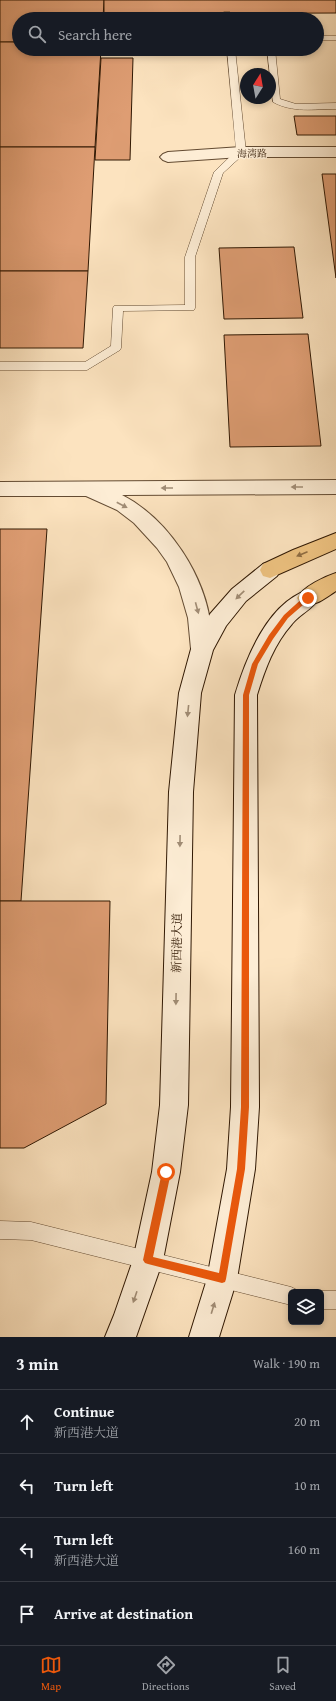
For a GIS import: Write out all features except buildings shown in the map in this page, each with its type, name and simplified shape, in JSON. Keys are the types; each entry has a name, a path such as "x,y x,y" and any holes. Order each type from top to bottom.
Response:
{"main road":[{"path":"270,570 300,555 336,541"},
{"path":"308,598 336,581"}],"street":[{"name":"海湾路","path":"168,157 241,152 336,152"},
{"path":"0,489 336,487"},
{"path":"87,488 127,507 147,524 167,547 182,571 193,595 199,618 202,649"},
{"name":"新西港大道","path":"120,1337 128,1319 148,1260 166,1172 174,1105 181,792 190,693 202,649 218,620 239,595 270,570"},
{"path":"204,1337 222,1279 241,1169 245,1107 246,695 255,664 271,637 286,616 308,598"}],"lane":[{"path":"324,38 336,38"},
{"path":"0,366 87,366 116,348 118,308 190,308 190,257 219,172 241,152 232,56"},
{"path":"272,56 276,100 290,106 336,106"},
{"path":"0,1230 31,1230 288,1295"},
{"path":"324,1300 336,1300"}],"route":[{"path":"166,1172 148,1260 222,1279 241,1169 245,1107 246,695 255,664 271,637 286,616 308,598"}]}
